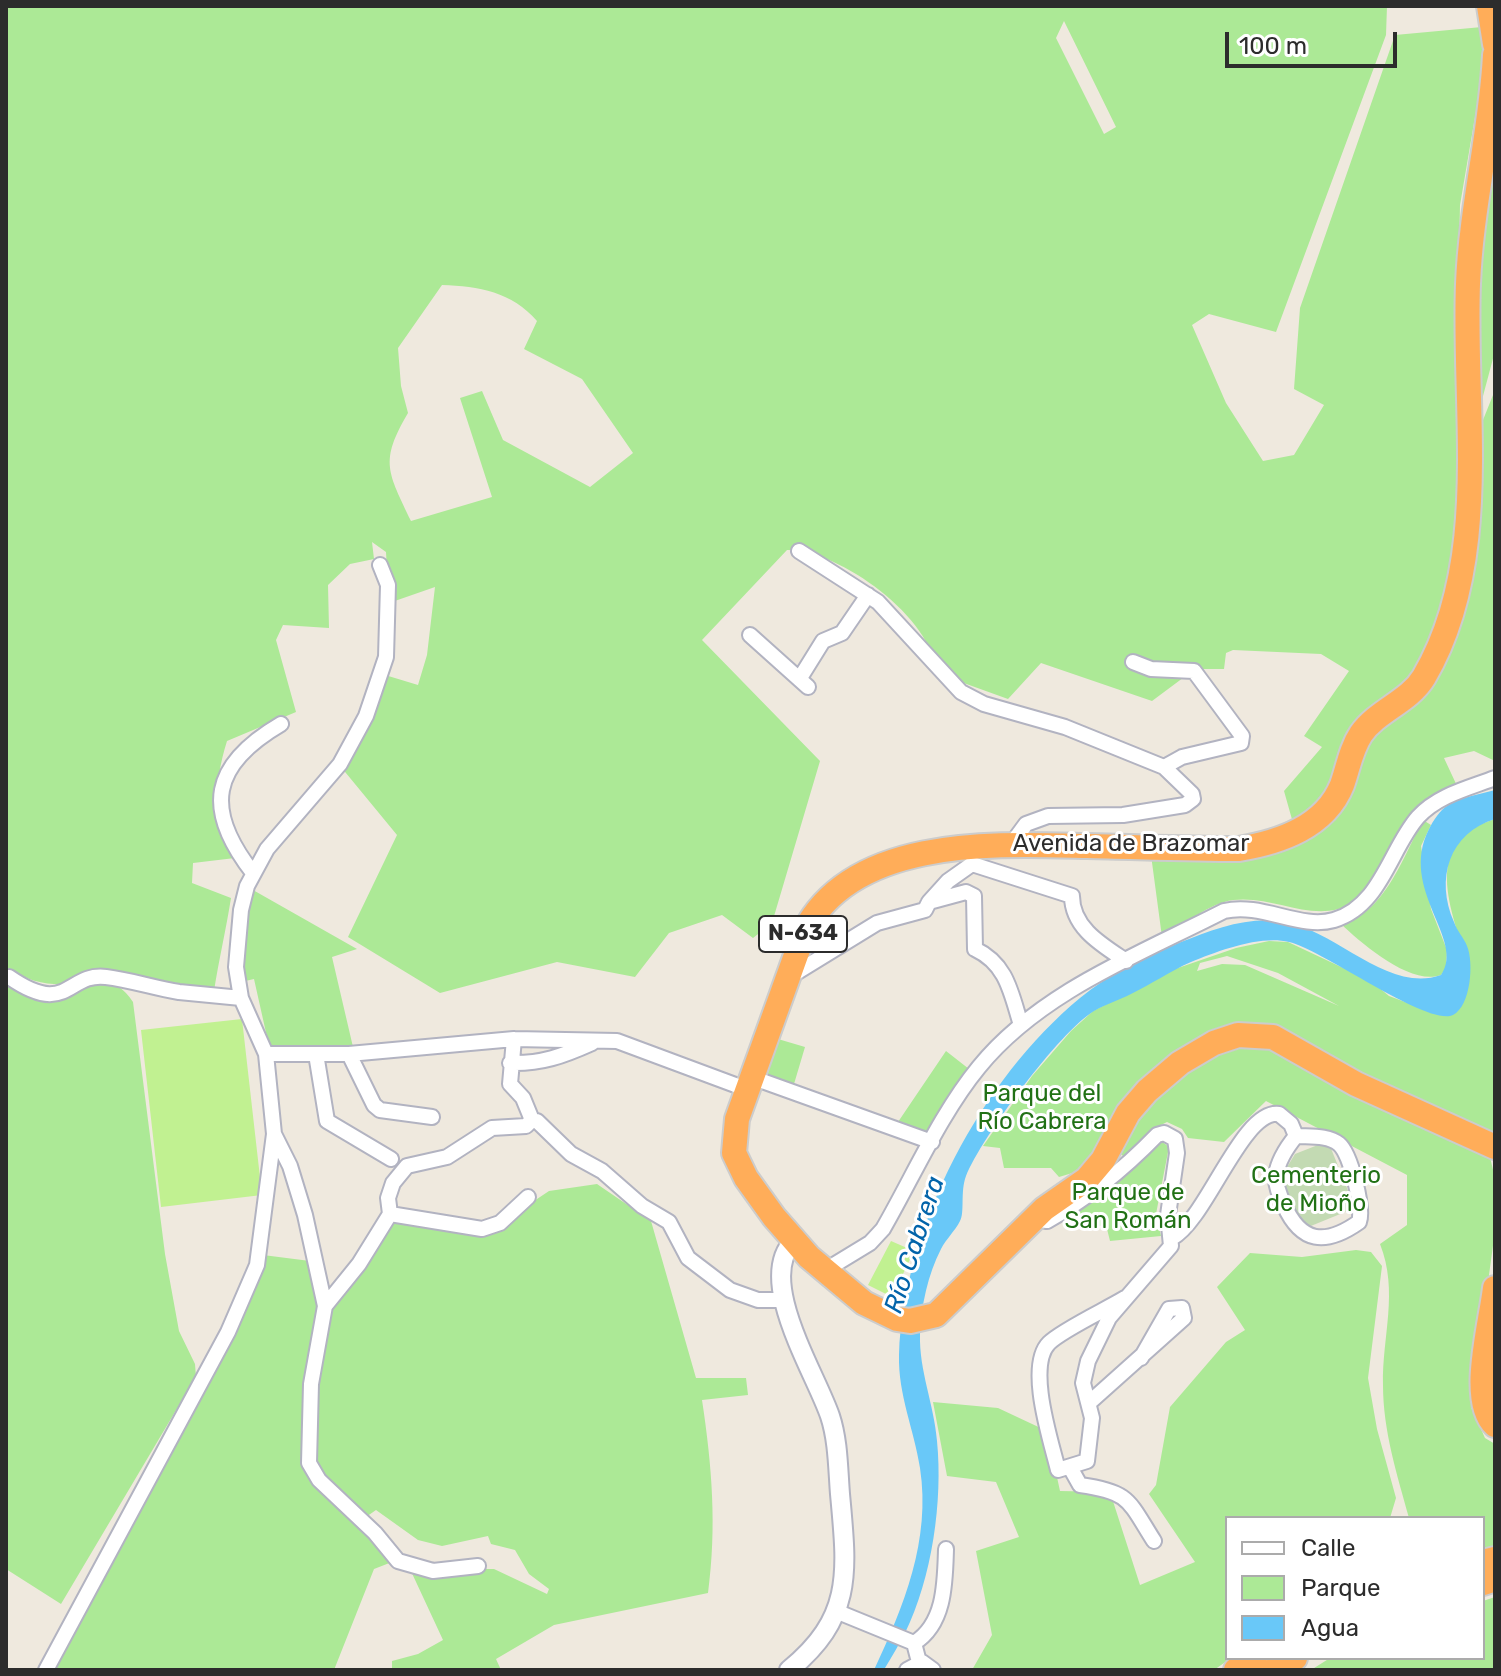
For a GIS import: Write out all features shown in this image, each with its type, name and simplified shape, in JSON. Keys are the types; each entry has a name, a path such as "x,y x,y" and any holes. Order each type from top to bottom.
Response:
{"highway":[{"path":"1489,6 1495,44"},
{"name":"Avenida de Brazomar","path":"1035,1219 936,1315 910,1321 884,1314 802,1257 746,1178 734,1153 733,1138 748,1083 789,973 815,910 835,892 860,877 940,850 1012,843 1239,849 1267,844 1295,833 1332,803 1360,735 1423,680 1453,608 1463,552 1468,473 1468,283 1474,204 1495,55"},
{"name":"N-634","path":"1035,1219 1094,1171 1128,1113 1147,1091 1180,1063 1214,1043 1238,1035 1273,1037 1356,1084 1495,1147"},
{"path":"1495,1288 1481,1396 1486,1415 1495,1425"},
{"path":"1274,1670 1292,1660"}],"street":[{"path":"799,551 868,595 911,633 961,692 984,704 1065,727 1164,767 1192,794 1190,803 1123,815 1036,819 1017,833 1012,843"},
{"path":"46,1670 247,1293 257,1265 274,1134 266,1054 241,998 236,967 240,924 247,886 267,849 340,764 366,716 386,657 388,585 380,565"},
{"path":"750,635 804,682 823,641 842,633 868,595"},
{"path":"1133,662 1151,669 1194,671 1242,736 1241,743 1182,757 1164,767"},
{"path":"253,873 237,853 224,823 220,798 234,759 251,742 281,724"},
{"path":"789,1670 807,1656 838,1612 845,1587 846,1556 835,1434 782,1300 782,1281 802,1257 870,1243 883,1229 965,1084 997,1046 1021,1025 1079,985 1224,911 1242,907 1312,921 1333,920 1358,906 1378,884 1418,817 1444,798 1495,778"},
{"path":"789,973 794,974 877,923 925,910 948,881 972,864 1072,896 1072,905 1085,932 1126,961"},
{"path":"929,902 966,892 974,896 975,949 993,958 1011,990 1021,1025"},
{"path":"9,977 27,990 44,994 66,993 101,976 178,992 241,998"},
{"path":"266,1054 349,1054 514,1039 617,1041 932,1142"},
{"path":"514,1039 510,1084 523,1098 532,1120"},
{"path":"510,1063 537,1064 558,1059 596,1042"},
{"path":"316,1054 327,1121 391,1159"},
{"path":"349,1054 374,1105 380,1110 432,1117"},
{"path":"1172,1238 1188,1226 1261,1118 1279,1114 1291,1124 1296,1136"},
{"path":"325,1306 359,1264 390,1214 388,1198 393,1183 407,1166 447,1157 492,1128 526,1126 532,1120"},
{"path":"532,1120 537,1121 571,1154 602,1171 642,1206 660,1215 680,1237 688,1258 730,1290 758,1300 782,1300"},
{"path":"1035,1219 1047,1221 1057,1215 1164,1133 1175,1139 1177,1153 1168,1215 1172,1238 1167,1252 1109,1318 1088,1361 1083,1383 1090,1402 1087,1461 1071,1469 1058,1470 1039,1376 1042,1358 1049,1343 1125,1298"},
{"path":"274,1134 297,1190 325,1306 311,1384 309,1463 319,1480 375,1533 398,1561 433,1571 478,1566"},
{"path":"1296,1136 1328,1139 1343,1148 1362,1206 1359,1222 1321,1237 1303,1235 1296,1229 1277,1187 1276,1176 1286,1149 1296,1136"},
{"path":"390,1214 482,1229 500,1223 528,1197"},
{"path":"782,1281 802,1257"},
{"path":"1090,1402 1141,1358"},
{"path":"1071,1469 1080,1485 1109,1489 1128,1499 1154,1541"},
{"path":"838,1612 866,1624 917,1656 939,1611 946,1549"}],"green space":[{"path":"6,6 1387,6 1386,35 1276,332 1209,314 1192,325 1226,403 1263,461 1294,455 1324,405 1294,389 1300,308 1395,35 1482,27 1482,76 1460,205 1458,306 1464,506 1456,571 1423,671 1337,782 1295,830 1284,791 1322,747 1304,736 1349,671 1321,654 1233,650 1226,653 1224,669 1195,669 1152,701 1041,663 1008,699 936,673 931,652 919,630 880,590 832,561 787,550 702,640 820,761 772,923 753,938 722,915 669,933 635,977 557,962 440,993 348,937 397,835 341,767 385,675 418,685 427,655 435,587 389,603 386,552 372,542 374,559 350,564 328,585 329,628 283,625 276,640 296,712 227,741 218,787 224,827 235,858 193,863 192,883 231,898 214,991 140,978 56,984 24,977 6,967","holes":["1064,21 1116,127 1104,134 1056,38","442,285 494,292 527,311 537,321 524,349 582,379 633,453 590,487 503,440 482,391 460,398 492,497 411,521 390,467 393,444 408,413 401,386 398,348"]},
{"path":"1495,121 1495,351 1479,411 1480,237"},
{"path":"1495,390 1495,761 1474,751 1444,758 1458,788 1415,811 1374,884 1354,903 1324,911 1264,901 1233,900 1206,910 1162,937 1151,855 1288,846 1376,730 1432,678 1483,420"},
{"name":"Parque del Río Cabrera","path":"1495,819 1495,1134 1241,1025 1101,1142 1079,1171 1059,1177 1051,1168 1004,1168 1000,1148 983,1146 1032,1076 1093,1011 1175,969 1236,948 1269,941 1288,942 1371,981 1389,996 1440,1015 1467,985 1470,974 1447,884 1448,864 1455,845 1470,830","holes":["1227,956 1278,973 1339,1006 1245,965 1222,964 1197,971 1200,963"]},
{"path":"1423,820 1431,825 1421,846 1431,909 1447,950 1446,968 1441,975 1429,977 1388,961 1341,924 1356,918 1381,896"},
{"path":"253,890 357,949 332,957 353,1047 269,1046 254,979 241,982 245,926"},
{"path":"6,980 29,996 47,1000 62,998 99,984 110,984 122,989 133,1002 165,1254 179,1331 195,1364 196,1377 61,1604 6,1569"},
{"path":"242,1019 262,1195 161,1207 141,1030"},
{"path":"778,1039 805,1047 794,1084 766,1075"},
{"path":"1264,1043 1488,1149 1495,1178 1495,1231 1471,1407 1485,1438 1495,1444 1495,1549 1485,1552 1485,1516 1408,1516 1392,1452 1385,1419 1383,1385 1388,1279 1380,1244 1407,1225 1407,1175 1266,1101 1224,1142 1188,1138 1182,1129 1167,1122 1151,1130 1125,1157 1115,1151 1157,1091 1220,1049"},
{"path":"946,1051 969,1069 929,1134 898,1122"},
{"name":"Parque de San Román","path":"1161,1141 1169,1147 1156,1214 1161,1236 1110,1241 1106,1225 1069,1230 1069,1218"},
{"name":"Cementerio de Mioño","path":"1328,1141 1355,1208 1301,1230 1281,1177 1295,1154"},
{"path":"597,1184 651,1221 696,1378 746,1378 748,1395 702,1400 712,1496 708,1593 554,1625 496,1659 501,1670 392,1670 392,1661 418,1654 443,1640 410,1569 494,1569 547,1594 549,1589 529,1574 515,1550 491,1544 488,1536 442,1546 418,1540 376,1510 366,1517 350,1506 314,1463 314,1385 329,1312 394,1222 486,1233 549,1191"},
{"path":"891,1241 914,1251 892,1297 868,1285"},
{"path":"1356,1250 1371,1252 1382,1266 1368,1378 1377,1429 1396,1498 1391,1516 1225,1516 1225,1660 1228,1660 1214,1670 972,1670 992,1635 976,1551 1019,1537 996,1482 947,1476 933,1402 998,1408 1047,1431 1060,1491 1110,1492 1140,1585 1195,1562 1149,1494 1156,1485 1170,1407 1226,1342 1245,1330 1217,1287 1250,1253 1302,1257"},
{"path":"263,1255 310,1261 319,1309 305,1458 392,1562 374,1569 334,1670 52,1670 219,1363"},
{"path":"1495,1597 1495,1670 1311,1670 1327,1660 1485,1660 1485,1600"}],"water":[{"path":"1495,790 1495,819 1479,826 1457,846 1446,874 1448,906 1467,946 1470,962 1464,1003 1453,1015 1440,1016 1422,1010 1289,942 1252,942 1191,962 1094,1011 1061,1040 1004,1112 966,1176 961,1217 941,1249 926,1290 920,1348 937,1441 937,1514 929,1564 914,1611 885,1668 874,1670 905,1597 922,1521 920,1468 899,1370 904,1306 915,1256 954,1158 1011,1070 1044,1032 1103,981 1181,942 1246,922 1273,920 1305,928 1382,969 1402,976 1421,979 1441,975 1446,961 1445,946 1426,893 1421,872 1422,851 1431,826 1445,807"}],"water label":[{"name":"Río Cabrera","path":"915,1245"}]}
